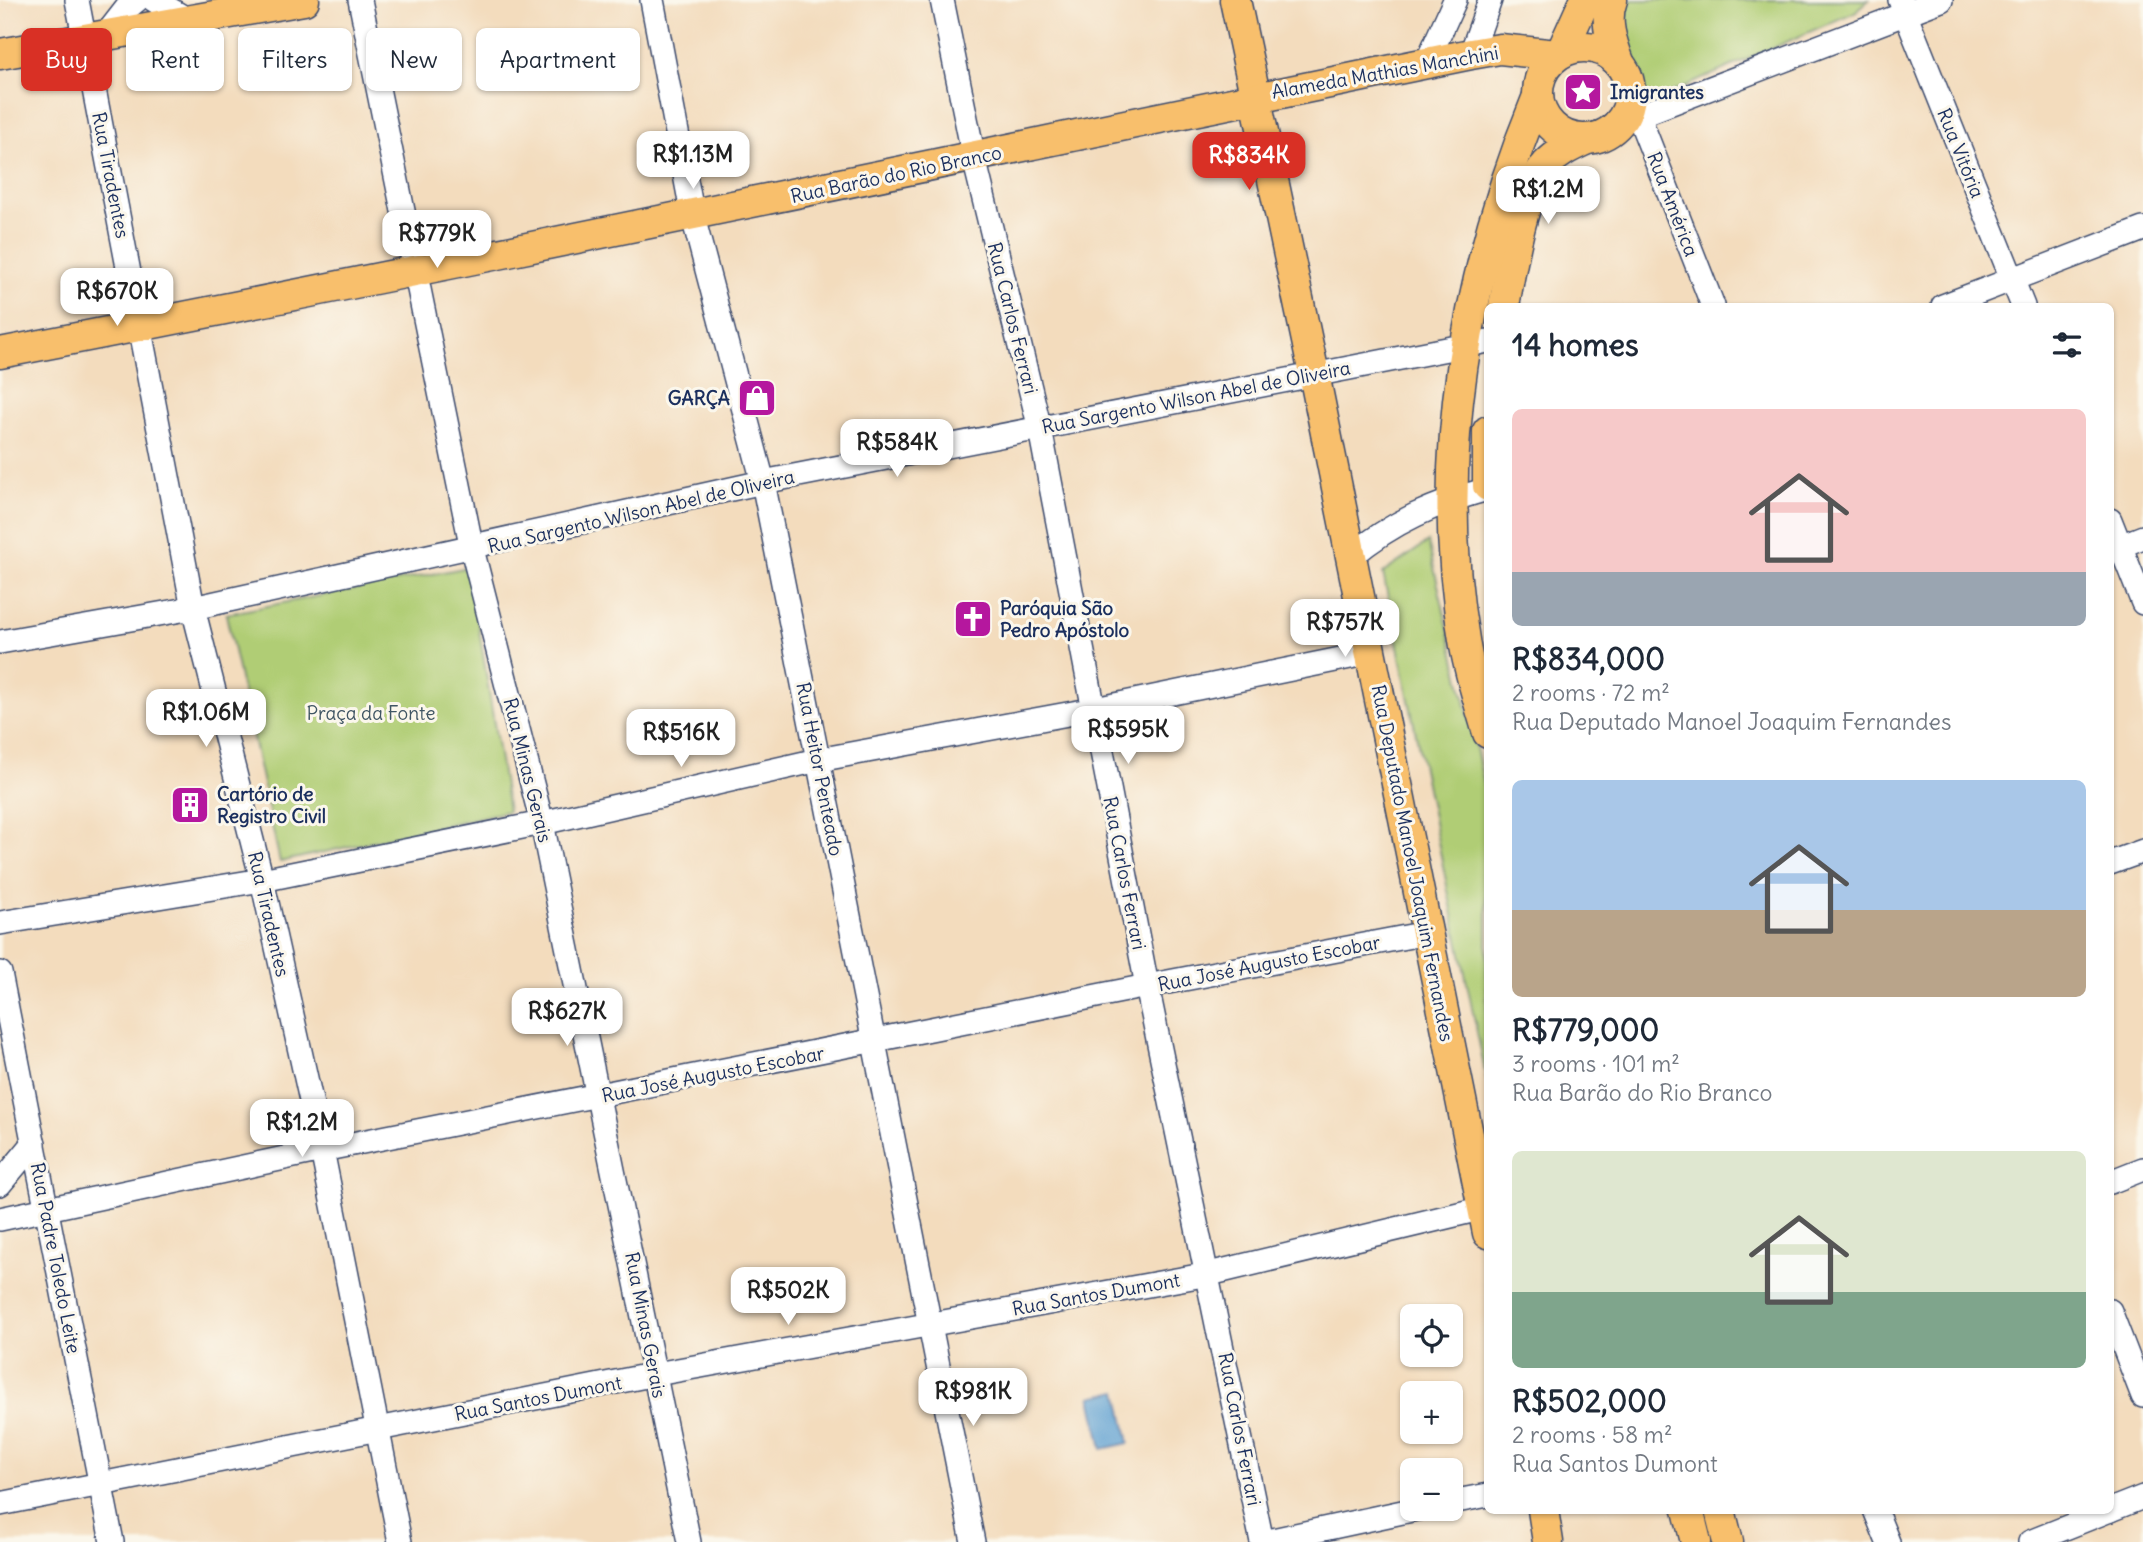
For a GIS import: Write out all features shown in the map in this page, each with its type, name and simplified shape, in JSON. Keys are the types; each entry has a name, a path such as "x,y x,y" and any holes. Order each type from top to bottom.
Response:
{"main road":[{"path":"112,35 304,0"},
{"name":"Rua Deputado Manoel Joaquim Fernandes","path":"1235,0 1352,556 1484,1206"},
{"path":"1484,718 1465,646 1452,499 1454,434 1477,342 1490,233 1512,158 1538,96 1545,69 1559,54 1585,0"},
{"path":"1505,303 1526,210 1543,167 1560,152 1587,139 1606,134 1629,115 1629,82 1610,37 1609,8 1612,0"},
{"path":"1559,54 1576,47 1592,47 1607,52 1619,62"},
{"path":"0,54 21,50"},
{"name":"Alameda Mathias Manchini","path":"1255,96 1471,54 1500,50 1559,54"},
{"name":"Rua Barão do Rio Branco","path":"0,353 693,217 1255,96"},
{"path":"1538,96 1541,110 1554,127 1573,138 1587,139"},
{"path":"1544,1514 1548,1542"},
{"path":"1689,1514 1696,1542"},
{"path":"1721,1514 1728,1542"}],"street":[{"name":"Rua Tiradentes","path":"77,0 90,28"},
{"path":"106,28 137,0"},
{"path":"154,0 188,20"},
{"name":"Rua Minas Gerais","path":"360,0 472,549 542,823 689,1542"},
{"name":"Rua Heitor Penteado","path":"652,0 693,217 763,482 974,1542"},
{"name":"Rua Carlos Ferrari","path":"942,0 974,158 1040,429 1147,986 1209,1274 1262,1542"},
{"path":"1426,64 1455,0"},
{"path":"1471,54 1490,0"},
{"path":"1629,115 1903,7 1941,0"},
{"name":"Rua Vitória","path":"1903,7 2023,303"},
{"name":"Rua Tiradentes","path":"103,91 139,326 193,608 262,880 322,1150 400,1542"},
{"name":"Rua América","path":"1629,115 1712,303"},
{"path":"1951,303 2143,229"},
{"name":"Rua Sargento Wilson Abel de Oliveira","path":"0,642 193,608 472,549 763,482 1477,342"},
{"path":"1352,556 1379,533 1452,499 1484,488"},
{"path":"2143,537 2116,547 2143,603"},
{"path":"0,923 262,880 542,823 818,760 1095,709 1370,653"},
{"path":"2114,861 2143,850"},
{"name":"Rua José Augusto Escobar","path":"0,1219 322,1150 1427,933"},
{"name":"Rua Padre Toledo Leite","path":"0,973 112,1542"},
{"path":"0,1184 34,1143"},
{"path":"2114,1180 2143,1169"},
{"name":"Rua Santos Dumont","path":"0,1504 656,1374 1209,1274 1484,1216"},
{"path":"2114,1321 2143,1396"},
{"path":"1463,1499 1484,1495"},
{"path":"2114,1508 2143,1497"},
{"path":"1262,1542 1400,1513"},
{"path":"1877,1514 1888,1542"},
{"path":"2030,1542 2100,1514"}],"green space":[{"path":"1622,0 1869,0 1855,12 1652,101 1641,96 1614,27"},
{"path":"1428,542 1484,783 1484,1066 1383,573"},
{"name":"Praça da Fonte","path":"469,567 508,811 280,862 226,614"}],"water":[{"path":"1118,1391 1129,1443 1102,1449 1091,1397"}],"place":[{"name":"Imigrantes","path":"1583,92"},
{"name":"GARÇA","path":"757,398"},
{"name":"Paróquia São Pedro Apóstolo","path":"973,619"},
{"name":"Cartório de Registro Civil","path":"190,805"}]}
